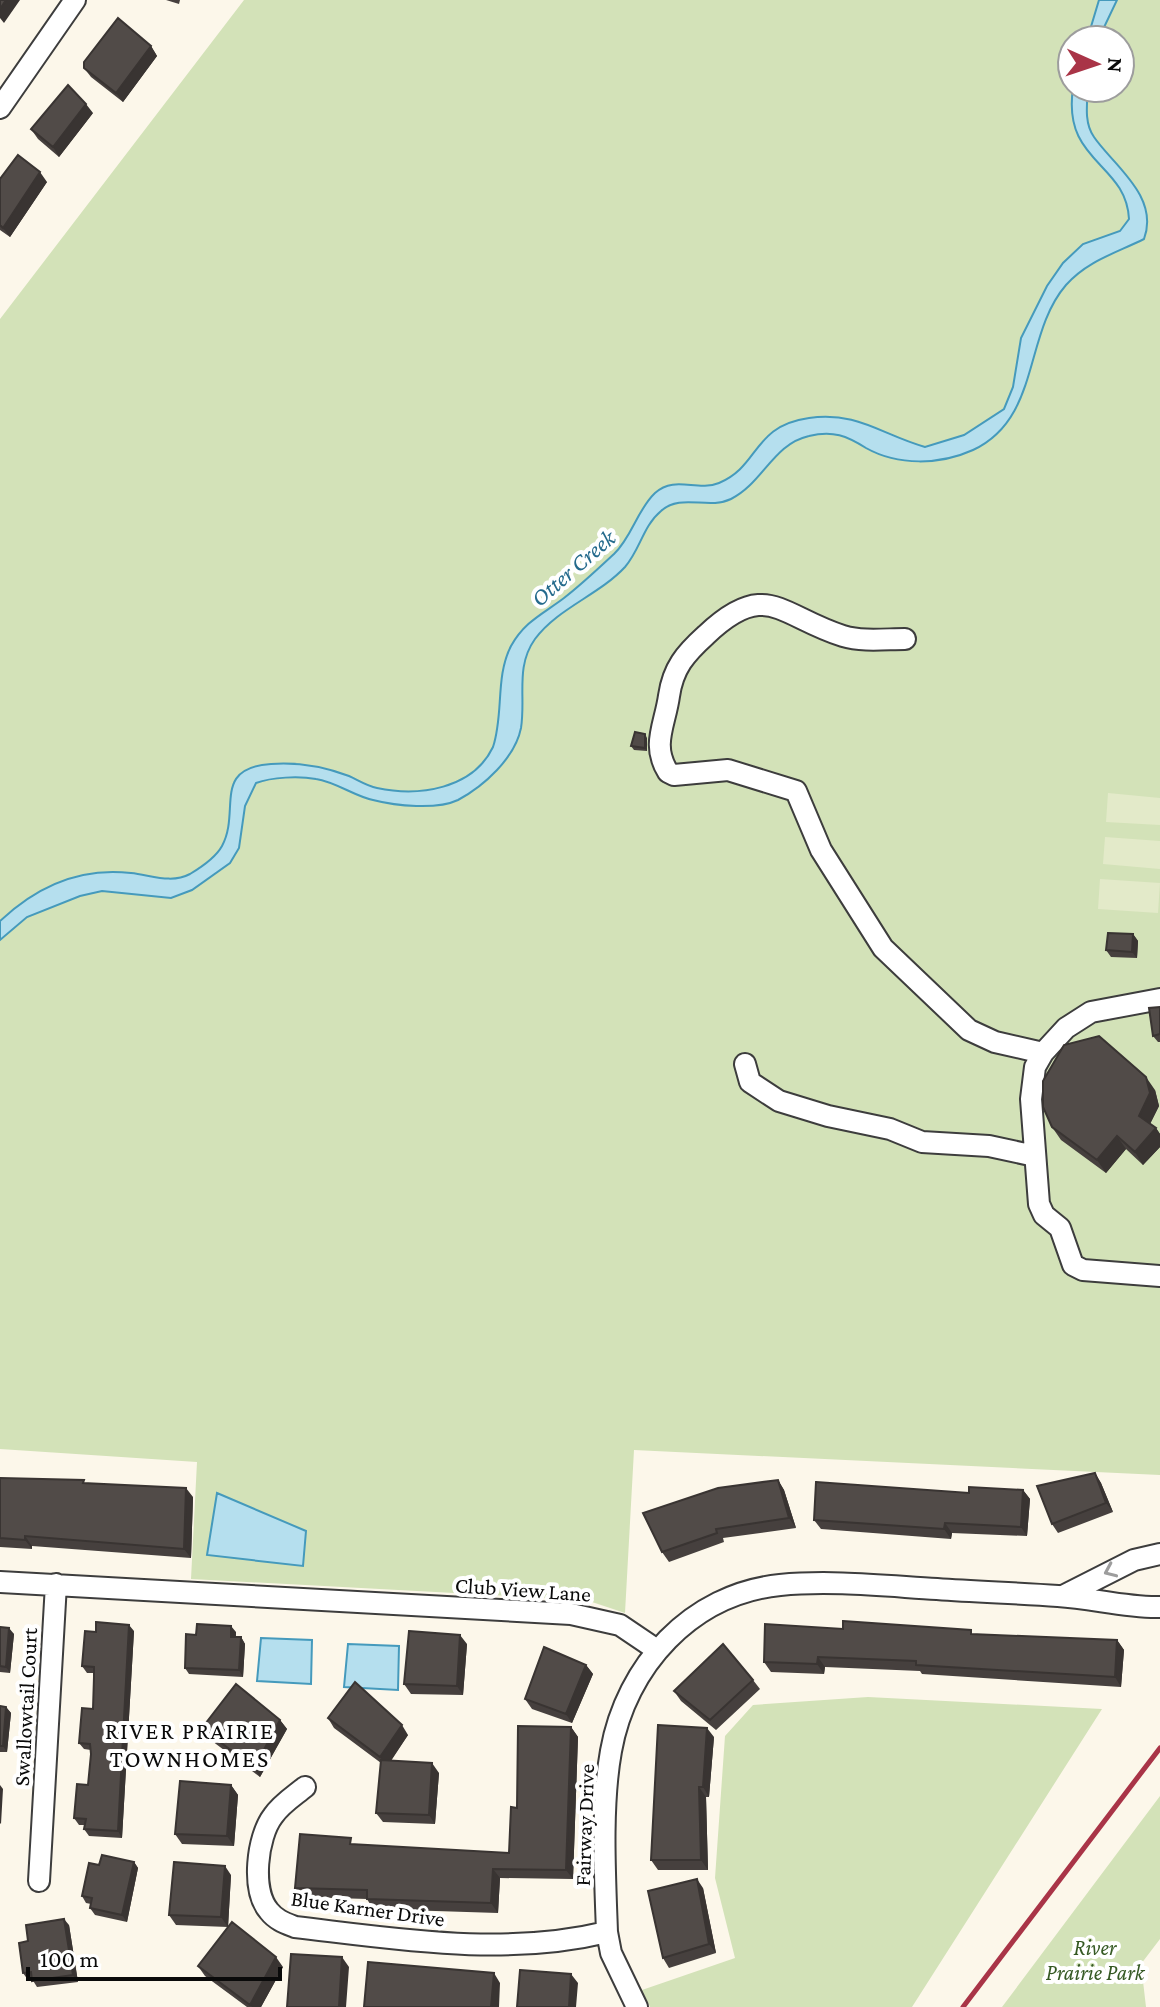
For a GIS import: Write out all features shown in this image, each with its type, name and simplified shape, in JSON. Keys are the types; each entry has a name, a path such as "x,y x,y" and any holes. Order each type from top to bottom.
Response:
{"street":[{"path":"0,108 75,0"},
{"path":"905,639 846,637 781,607 767,604 738,608 693,646 675,668 660,730 659,753 668,772 674,775 728,770 796,791 821,850 883,948 969,1030 995,1042 1043,1053"},
{"path":"1160,999 1091,1012 1066,1028 1043,1053 1031,1083 1039,1204 1044,1215 1060,1228 1073,1265 1083,1270 1160,1276"},
{"path":"745,1064 750,1082 779,1101 828,1116 890,1129 922,1142 989,1146 1035,1156"},
{"path":"1063,1596 1134,1560 1160,1554"},
{"name":"Club View Lane","path":"0,1582 571,1614 620,1625 657,1650"},
{"name":"Swallowtail Court","path":"39,1881 56,1584"},
{"path":"657,1650 713,1606 754,1590 780,1585 896,1586 1063,1596 1136,1608 1160,1607"},
{"name":"Fairway Drive","path":"637,2007 611,1953 607,1932 611,1752 635,1678 657,1650"},
{"name":"Blue Karner Drive","path":"305,1787 272,1818 263,1838 261,1894 267,1909 278,1921 295,1927 485,1945 539,1943 607,1932"}],"green space":[{"path":"244,0 1160,0 1160,1475 634,1450 625,1613 586,1600 191,1579 197,1462 0,1449 0,319"},
{"path":"1108,793 1160,798 1160,825 1106,822"},
{"path":"1105,837 1160,841 1160,869 1103,864"},
{"path":"1100,879 1160,883 1158,913 1098,909"},
{"path":"868,1697 1102,1709 912,2007 650,2007 642,1990 735,1958 715,1878 725,1736 753,1705"},
{"name":"River Prairie Park","path":"1160,1796 1160,1939 1141,1964 1146,2007 1002,2007"}],"water":[{"path":"1099,0 1117,0 1106,24 1092,24"},
{"path":"1072,104 1087,104 1091,132 1140,195 1147,223 1144,239 1093,264 1066,285 1052,305 1043,327 1021,397 1010,418 995,436 973,450 933,461 892,458 833,434 818,434 797,440 777,455 752,484 731,499 713,503 677,503 661,511 625,567 615,577 544,628 525,660 518,739 497,770 468,794 449,803 416,806 373,800 316,779 270,779 256,783 245,806 239,848 230,863 192,890 171,898 102,891 80,896 27,917 0,940 0,921 29,898 60,882 77,876 112,872 176,878 198,869 222,846 227,833 234,782 252,767 271,764 311,766 393,791 427,790 459,781 484,761 493,747 503,670 516,637 614,554 649,500 663,488 678,484 703,486 719,483 742,467 766,438 790,422 809,418 841,418 869,425 925,447 964,435 1004,409 1013,387 1021,338 1047,286 1063,263 1083,244 1120,231 1129,219 1125,200 1117,185 1085,147 1072,113"},
{"path":"217,1493 306,1531 303,1566 207,1555"},
{"path":"261,1638 312,1640 311,1684 257,1681"},
{"path":"348,1644 399,1646 398,1690 344,1687"}],"building":[{"path":"118,18 151,46 116,93 84,68 84,62"},
{"path":"68,85 86,104 53,147 31,129"},
{"path":"18,155 40,172 3,228 0,225 0,179"},
{"path":"635,732 645,734 645,748 631,746"},
{"path":"1108,933 1133,934 1132,952 1106,950"},
{"path":"1160,1007 1160,1034 1153,1036 1149,1008"},
{"path":"1099,1036 1146,1077 1150,1093 1139,1116 1156,1128 1135,1152 1117,1136 1097,1160 1052,1127 1043,1107 1043,1081 1064,1045"},
{"path":"1095,1473 1106,1503 1052,1524 1037,1486"},
{"path":"0,1478 84,1480 83,1483 186,1488 184,1549 25,1536 25,1540 0,1538"},
{"path":"778,1480 789,1518 716,1529 717,1533 662,1552 643,1513 718,1488"},
{"path":"816,1482 969,1493 969,1487 1023,1490 1021,1527 945,1523 944,1529 814,1520"},
{"path":"843,1621 971,1630 971,1634 1117,1640 1115,1677 916,1665 916,1661 818,1657 817,1664 764,1662 765,1624 843,1629"},
{"path":"96,1622 129,1625 118,1831 84,1829 86,1819 74,1818 77,1784 88,1785 90,1744 79,1743 82,1708 93,1709 94,1667 82,1666 85,1631 96,1632"},
{"path":"197,1624 231,1626 231,1637 241,1637 239,1670 185,1668 186,1634 196,1635"},
{"path":"0,1627 9,1628 6,1667 0,1666"},
{"path":"409,1631 460,1635 457,1686 404,1684"},
{"path":"723,1644 753,1680 710,1720 674,1691"},
{"path":"544,1647 586,1665 566,1714 525,1699"},
{"path":"355,1682 402,1725 380,1757 328,1718"},
{"path":"236,1684 280,1720 254,1768 202,1728"},
{"path":"0,1706 6,1707 3,1746 0,1746"},
{"path":"658,1725 707,1728 703,1787 699,1787 701,1860 651,1860"},
{"path":"518,1726 571,1727 566,1870 493,1869 491,1903 367,1899 367,1890 295,1888 300,1834 351,1838 350,1844 509,1853 511,1807 517,1808"},
{"path":"381,1760 432,1763 429,1815 376,1813"},
{"path":"180,1781 231,1785 227,1836 175,1834"},
{"path":"102,1855 134,1862 122,1915 90,1908 92,1898 82,1896 89,1863 99,1865"},
{"path":"174,1862 225,1866 221,1917 169,1915"},
{"path":"697,1879 709,1944 663,1958 648,1891"},
{"path":"64,1919 73,1975 32,1981 31,1972 23,1973 19,1943 28,1941 26,1925"},
{"path":"232,1922 276,1957 250,2005 198,1966"},
{"path":"291,1954 342,1957 339,2007 287,2007"},
{"path":"368,1962 494,1973 491,2007 364,2007"},
{"path":"520,1970 571,1974 569,2007 517,2007"}],"railway":[{"path":"963,2007 1160,1748"}],"district":[{"name":"RIVER PRAIRIE TOWNHOMES","path":"190,1745"}],"water label":[{"name":"Otter Creek","path":"573,568"}]}
